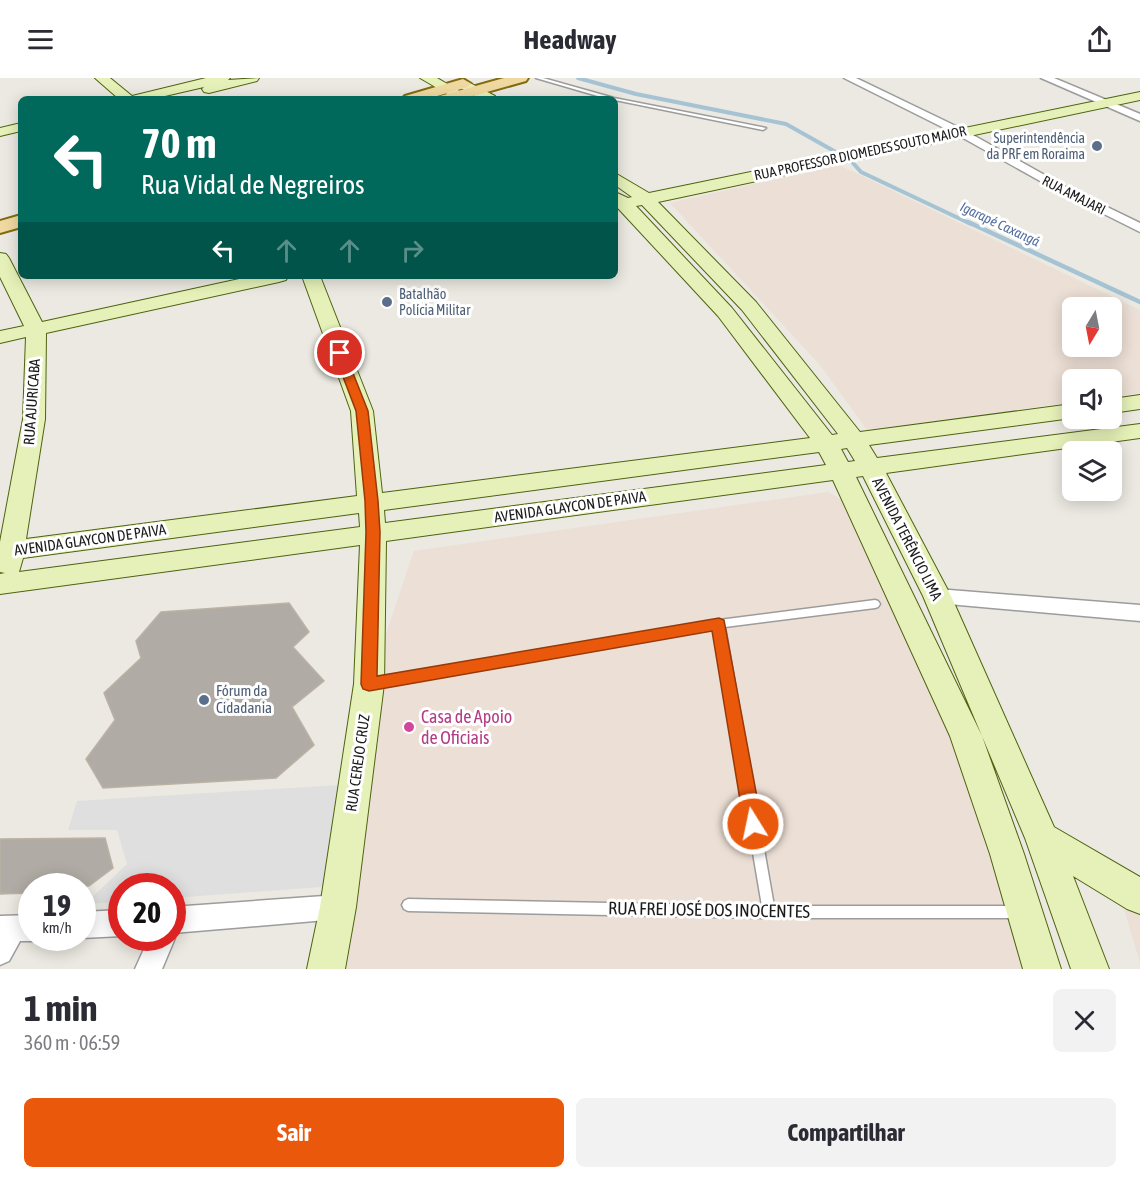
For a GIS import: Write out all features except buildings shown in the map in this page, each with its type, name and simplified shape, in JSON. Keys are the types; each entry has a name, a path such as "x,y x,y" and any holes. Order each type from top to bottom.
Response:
{"main road":[{"path":"102,78 124,96"},
{"path":"148,96 224,78"},
{"path":"180,96 252,78"},
{"path":"426,78 460,93 475,96"},
{"path":"460,93 486,78"},
{"path":"435,96 460,93 521,78"},
{"name":"RUA PROFESSOR DIOMEDES SOUTO MAIOR","path":"618,202 1140,96"},
{"path":"0,132 18,128"},
{"path":"0,140 18,136"},
{"name":"AVENIDA TERÊNCIO LIMA","path":"618,180 645,198 749,306 853,438 855,468 966,736 1018,887 1042,969"},
{"name":"AVENIDA TERÊNCIO LIMA","path":"618,202 726,312 825,442 855,468 937,596 1042,838 1090,969"},
{"path":"0,213 18,209"},
{"path":"0,227 18,222"},
{"name":"RUA AJURICABA","path":"0,258 36,329 34,419 0,585"},
{"path":"0,337 252,279"},
{"name":"RUA CEREJO CRUZ","path":"312,279 362,411 373,532 369,684 338,907 326,969"},
{"path":"750,342 776,338"},
{"path":"1122,405 1140,402"},
{"name":"AVENIDA GLAYCON DE PAIVA","path":"7,551 371,501 1062,412"},
{"name":"AVENIDA GLAYCON DE PAIVA","path":"0,585 373,532 1140,431"},
{"path":"966,736 998,734"},
{"path":"1042,838 1140,897"}],"street":[{"name":"RUA AMAJARI","path":"849,78 960,132 1062,189 1140,228"},
{"path":"1046,78 1140,118"},
{"path":"937,596 1140,613"},
{"path":"186,919 338,907"},
{"path":"0,952 15,929"},
{"path":"148,969 156,951"}],"lane":[{"path":"538,78 603,96"},
{"path":"618,100 763,128"},
{"path":"369,684 719,624 875,604"},
{"path":"719,624 769,912"},
{"name":"RUA FREI JOSÉ DOS INOCENTES","path":"408,905 769,912 1009,912"}],"shaded area":[{"path":"839,165 1113,297 1062,297 1062,357 1122,357 1122,301 1140,310 1140,393 1122,396 1122,369 1062,369 1062,403 867,430 820,365 670,203"},
{"path":"828,492 862,511 1042,969 321,969 369,684 414,551"},
{"path":"339,785 335,886 186,897 186,873 118,873 127,864 117,830 68,830 77,801"},
{"path":"108,882 108,903 96,903 96,894"},
{"path":"1122,902 1140,913 1140,963"}],"waterway":[{"name":"Igarapé Caxangá","path":"578,78 636,94 786,124 834,151"},
{"name":"Igarapé Caxangá","path":"853,163 861,172 971,224"},
{"name":"Igarapé Caxangá","path":"968,222 1140,302"}],"place":[{"name":"Superintendência da PRF em Roraima","path":"1097,146"},
{"name":"Batalhão Polícia Militar","path":"387,302"},
{"name":"Fórum da Cidadania","path":"204,700"},
{"name":"Casa de Apoio de Oficiais","path":"409,727"}],"route":[{"path":"340,353 362,411 371,501 373,532 369,684 719,624 753,824"}]}
